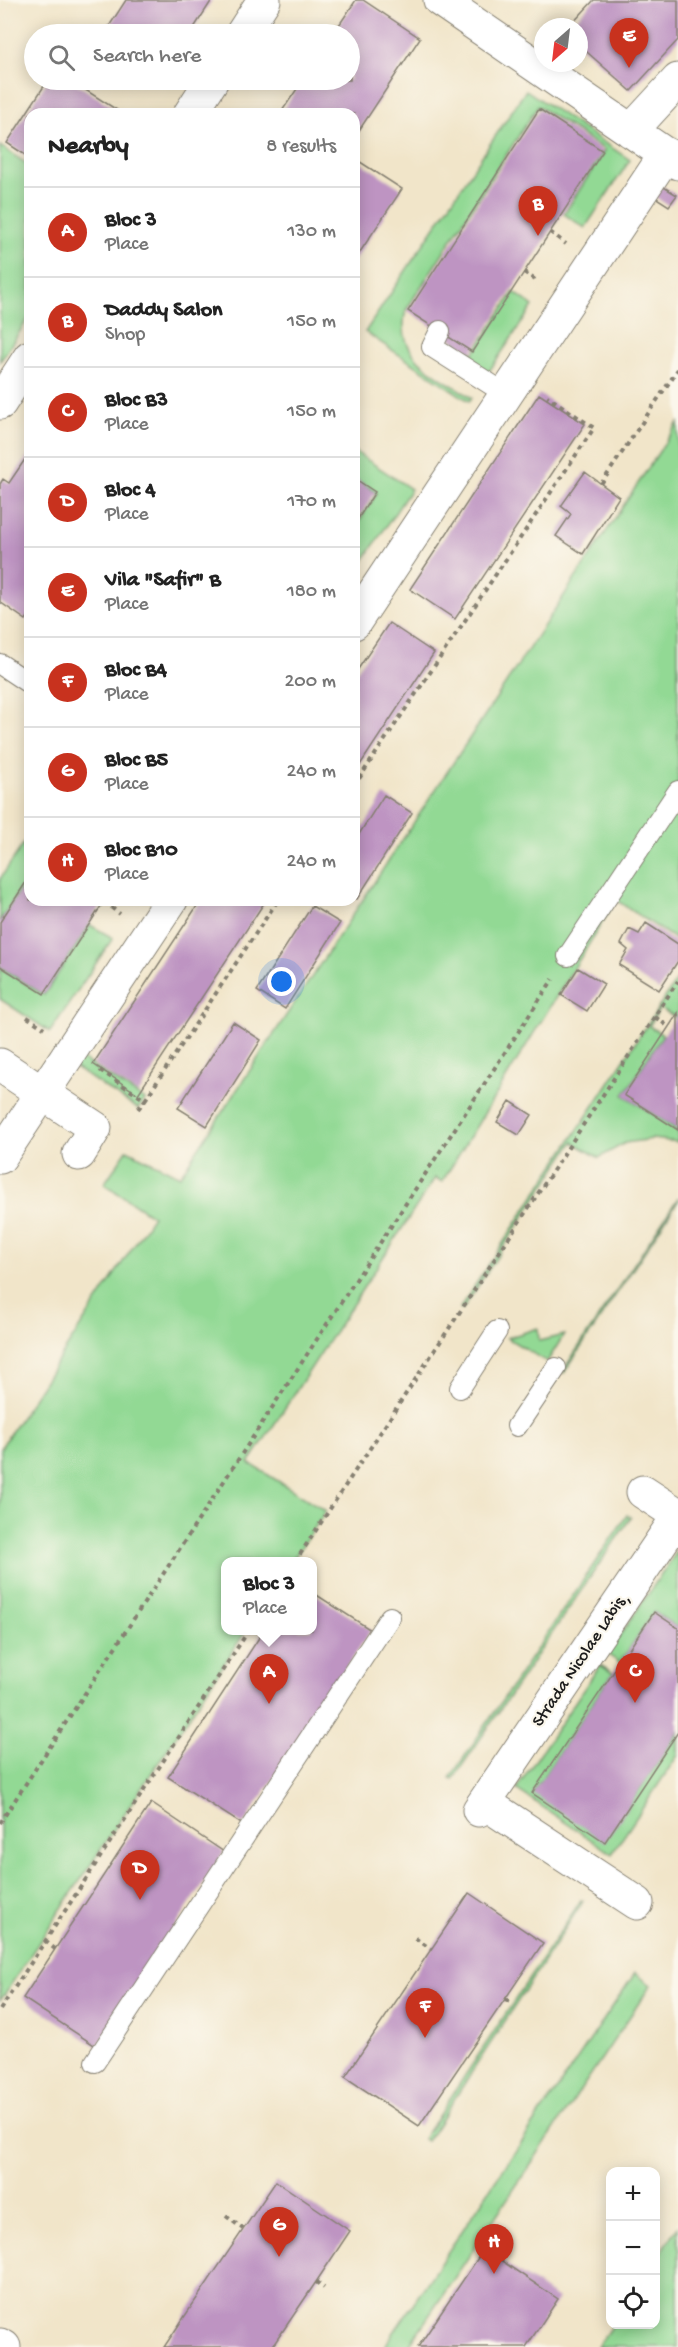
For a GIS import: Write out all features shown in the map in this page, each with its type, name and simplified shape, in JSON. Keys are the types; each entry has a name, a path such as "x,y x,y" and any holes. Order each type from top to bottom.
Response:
{"street":[{"path":"248,24 264,0"},
{"path":"360,614 506,394 672,158 440,0"},
{"path":"632,131 678,80"},
{"path":"194,108 206,90"},
{"path":"0,403 24,366"},
{"path":"0,1157 167,906"},
{"path":"0,1065 95,1128 79,1154"},
{"path":"643,1492 678,1516"},
{"name":"Strada Nicolae Labiș","path":"637,1903 482,1806 678,1516"}],"lane":[{"path":"440,331 432,347 506,394"},
{"path":"0,664 24,680"},
{"path":"568,956 678,791"},
{"path":"460,1388 497,1331"},
{"path":"517,1426 556,1368"},
{"path":"95,2062 390,1617"}],"path":[{"path":"550,232 572,248"},
{"path":"524,272 546,287"},
{"path":"601,484 678,369"},
{"path":"360,777 594,428 561,406"},
{"path":"110,906 126,918"},
{"path":"138,1109 274,906"},
{"path":"0,1822 568,956"},
{"path":"298,1557 678,981"},
{"path":"27,1017 50,1032"},
{"path":"655,1017 669,1027"},
{"path":"96,1068 144,1100"},
{"path":"0,2010 246,1635"},
{"path":"414,1938 431,1949"},
{"path":"45,1941 55,1949"},
{"path":"505,1999 513,2003"},
{"path":"226,2217 243,2229"},
{"path":"316,2283 324,2288"}],"green space":[{"path":"526,90 630,160 585,228 564,214 605,150 538,106 406,310 404,327 406,341 412,353 433,373 472,398 469,401 365,332"},
{"path":"0,146 24,162 24,325 0,362"},
{"path":"514,292 533,306 488,373 458,353 454,342 473,354"},
{"path":"678,423 678,941 616,900 442,1182 435,1178 249,1463 326,1511 295,1557 221,1557 221,1635 243,1635 0,2001 0,1449 153,1216 104,1184 127,1150 180,1176"},
{"path":"360,455 411,489 360,566 360,520 377,493 360,482"},
{"path":"24,843 24,883 0,921 0,879"},
{"path":"90,925 113,938 50,1032 0,999 0,967 44,995"},
{"path":"678,978 678,1013 675,1017 660,1008 649,1026 663,1035 624,1095 678,1130 678,1142 652,1139 625,1143 599,1158 573,1142 462,1310 460,1308"},
{"path":"79,1057 145,1100 138,1109 72,1066"},
{"path":"678,1198 564,1373 562,1372"},
{"path":"538,1328 539,1341 564,1335 547,1362 507,1338"},
{"path":"627,1515 631,1517 453,1779 450,1778"},
{"path":"678,1550 678,1628 654,1612 620,1663 607,1654"},
{"path":"600,1665 613,1673 533,1792 605,1841 678,1732 678,1755 612,1854 516,1789"},
{"path":"581,1900 583,1901 427,2141 423,2139"},
{"path":"635,1973 651,1985 408,2347 384,2347"},
{"path":"678,2227 678,2347 597,2347 609,2329 660,2329 660,2254"}],"building":[{"path":"126,0 212,0 196,24 110,24"},
{"path":"356,0 363,0 420,38 360,129 360,108 284,108 296,90 360,90 360,24 340,24"},
{"path":"594,0 678,0 678,40 631,91 588,53 588,18 577,18"},
{"path":"41,90 86,90 114,108 30,108"},
{"path":"539,109 603,151 472,352 408,311"},
{"path":"24,117 24,154 7,143"},
{"path":"360,162 402,189 360,252"},
{"path":"662,186 677,195 669,206 655,197"},
{"path":"539,394 585,424 455,619 410,589"},
{"path":"24,461 24,619 0,602 0,484 3,479 9,483"},
{"path":"585,472 619,497 583,554 556,536 571,514 561,506"},
{"path":"360,482 375,492 360,516"},
{"path":"389,623 434,653 360,765 360,666"},
{"path":"384,795 412,813 360,894 360,833"},
{"path":"24,885 24,906 101,906 44,994 0,966 0,922"},
{"path":"197,906 262,906 138,1094 93,1064"},
{"path":"312,906 340,923 285,1009 257,991"},
{"path":"646,923 678,944 678,961 659,990 619,965 628,950 621,944 629,929 639,934"},
{"path":"578,968 604,984 587,1011 561,995"},
{"path":"678,1013 678,1130 624,1095"},
{"path":"233,1022 261,1040 207,1126 178,1108"},
{"path":"510,1101 532,1115 519,1135 497,1122"},
{"path":"317,1595 371,1630 243,1825 168,1777 261,1635 317,1635"},
{"path":"654,1612 678,1628 678,1732 605,1842 532,1793"},
{"path":"151,1803 224,1852 97,2047 23,1998"},
{"path":"469,1893 543,1943 419,2126 345,2077"},
{"path":"276,2181 350,2231 316,2282 272,2347 164,2347"},
{"path":"484,2249 558,2299 526,2347 418,2347"}],"place":[{"name":"Vila \"Safir\" B","path":"629,68"},
{"name":"Daddy Salon","path":"538,236"},
{"name":"Bloc B3","path":"635,1703"},
{"name":"Bloc 3","path":"269,1704"},
{"name":"Bloc 4","path":"140,1900"},
{"name":"Bloc B4","path":"425,2038"},
{"name":"Bloc B5","path":"279,2257"},
{"name":"Bloc B10","path":"494,2274"}]}
